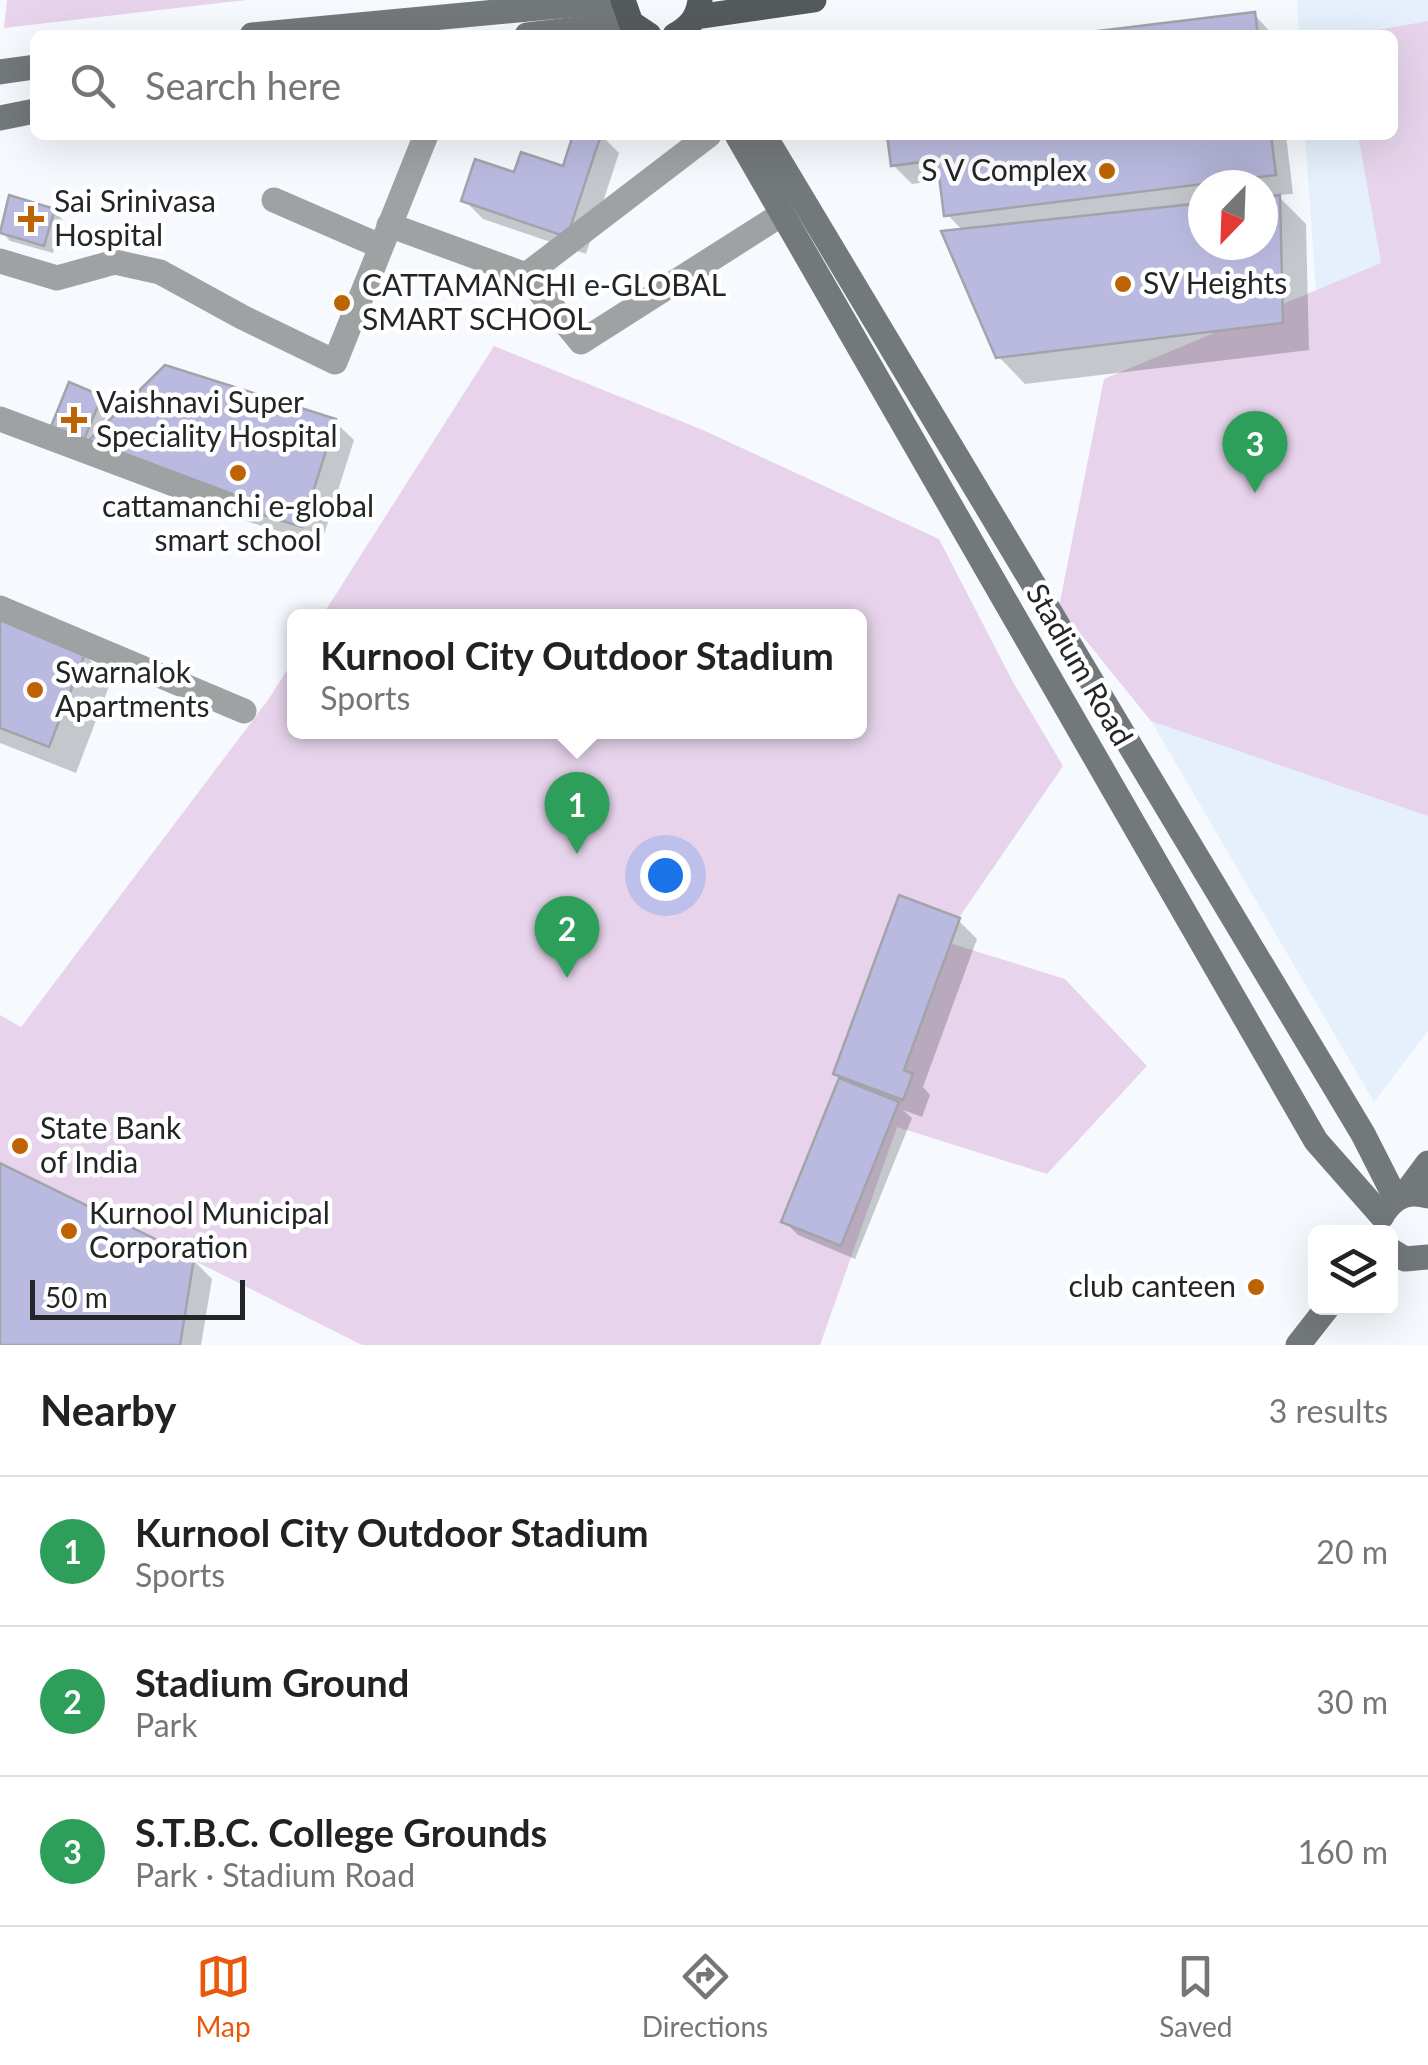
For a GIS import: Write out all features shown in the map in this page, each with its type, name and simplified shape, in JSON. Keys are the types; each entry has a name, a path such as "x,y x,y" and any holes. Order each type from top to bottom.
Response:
{"main road":[{"path":"691,23 814,0"}],"street":[{"path":"371,30 634,19"},
{"path":"560,30 634,19"},
{"path":"0,72 30,68"},
{"path":"0,118 30,112"},
{"path":"0,261 57,278 115,262 160,272 335,362 424,140"},
{"path":"526,275 702,140"},
{"name":"Stadium Road","path":"739,140 1316,1141 1399,1208"},
{"name":"Stadium Road","path":"767,140 1363,1134 1399,1208"},
{"path":"274,200 526,275 580,342 782,214"},
{"path":"0,419 227,504"},
{"path":"0,608 244,711"},
{"path":"1399,1208 1428,1163"},
{"path":"1398,1254 1406,1259 1428,1259"},
{"path":"1298,1345 1322,1315"}],"shaded area":[{"path":"7,0 246,0 4,28"},
{"path":"1297,0 1428,0 1428,1031 1374,1102 1151,721 1059,607 1104,379 1316,291 1305,140 1398,140 1398,30 1299,30"},
{"path":"1428,21 1428,816 1151,721 1059,607 1104,379 1381,263 1359,140 1398,140 1398,30 1377,30"},
{"path":"494,346 703,430 939,539 1013,682 1063,766 943,941 1065,979 1147,1066 1047,1174 897,1127 820,1345 362,1345 0,1163 0,1015 21,1027 287,670 287,739 867,739 867,609 326,609"}],"building":[{"path":"1255,12 1257,30 1106,30"},
{"path":"571,140 599,140 567,237 461,201 475,159 514,172 521,152 563,166"},
{"name":"S V Complex","path":"888,140 1272,140 1275,170 1188,170 1188,186 944,216 937,160 891,166"},
{"path":"9,195 55,209 44,246 0,233"},
{"name":"SV Heights","path":"1278,195 1283,323 996,358 941,231 1188,205 1188,260 1278,260"},
{"name":"cattamanchi e-global smart school","path":"165,365 336,419 302,527 227,504 86,443"},
{"path":"69,382 102,396 81,447 48,434"},
{"name":"Swarnalok Apartments","path":"0,618 86,651 49,747 0,728"},
{"path":"899,895 960,918 904,1070 913,1074 903,1100 833,1074"},
{"path":"839,1078 899,1102 841,1246 781,1222"},
{"name":"Kurnool Municipal Corporation","path":"0,1163 194,1258 180,1345 0,1345"}],"place":[{"name":"S V Complex","path":"1107,171"},
{"name":"Sai Srinivasa Hospital","path":"31,219"},
{"name":"SV Heights","path":"1123,284"},
{"name":"CATTAMANCHI e-GLOBAL SMART SCHOOL","path":"342,303"},
{"name":"Vaishnavi Super Speciality Hospital","path":"74,420"},
{"name":"cattamanchi e-global smart school","path":"238,473"},
{"name":"S.T.B.C. College Grounds","path":"1255,493"},
{"name":"Swarnalok Apartments","path":"35,690"},
{"name":"Kurnool City Outdoor Stadium","path":"577,854"},
{"name":"Stadium Ground","path":"567,978"},
{"name":"State Bank of India","path":"20,1146"},
{"name":"Kurnool Municipal Corporation","path":"69,1231"},
{"name":"club canteen","path":"1256,1287"}]}
